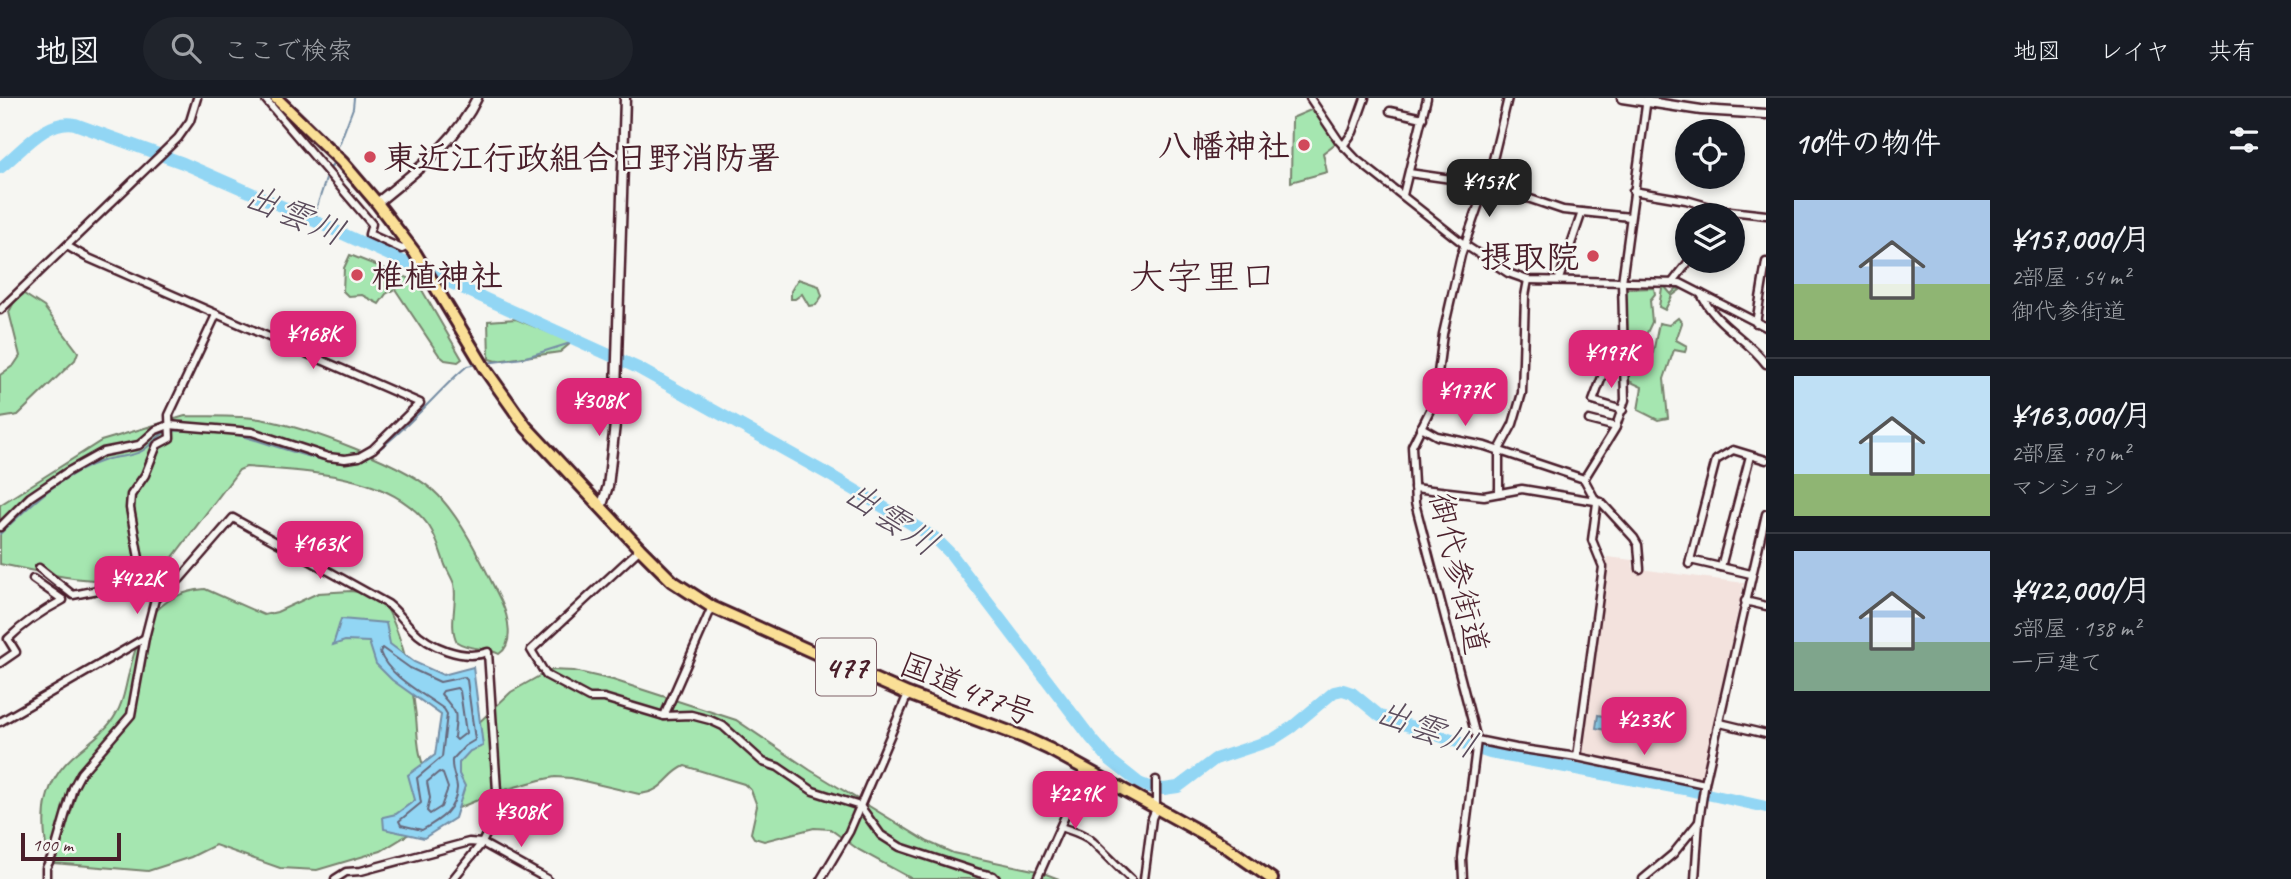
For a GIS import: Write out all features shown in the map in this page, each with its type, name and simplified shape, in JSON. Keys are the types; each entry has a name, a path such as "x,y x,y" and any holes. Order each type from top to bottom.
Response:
{"highway":[{"name":"国道477号","path":"276,98 342,162 412,249 485,369 526,427 639,550 672,581 712,607 908,694 1023,737 1086,771 1155,803 1241,855 1272,879"}],"street":[{"path":"0,310 169,148 186,129 197,98"},
{"path":"268,98 266,100 372,224 369,234 402,249 412,249"},
{"path":"377,203 442,149 465,121 477,98"},
{"path":"601,508 608,486 612,455 625,98"},
{"path":"1310,98 1343,146 1357,160 1465,245 1508,273 1528,280 1672,283 1700,292 1766,327"},
{"path":"1343,146 1353,132 1365,98"},
{"path":"1403,195 1427,98"},
{"name":"御代参街道","path":"1463,879 1462,859 1477,742 1419,522 1412,446 1431,408 1443,334 1465,245 1486,184 1508,98"},
{"path":"1622,98 1701,110 1766,114"},
{"path":"1584,479 1616,427 1625,400 1622,282 1647,100"},
{"path":"1390,111 1423,118"},
{"path":"1409,173 1486,184 1563,210 1630,217"},
{"path":"1633,191 1694,203"},
{"path":"1559,279 1582,212"},
{"path":"1745,214 1766,215"},
{"path":"0,527 30,496 67,472 103,452 139,445 156,430 252,432 328,457 345,459 359,457 373,449 420,402 216,315 67,246"},
{"path":"1756,323 1766,262"},
{"path":"1672,283 1680,273"},
{"path":"1499,493 1499,450 1513,424 1522,393 1525,296 1528,280"},
{"path":"1700,292 1718,319 1757,352 1766,364"},
{"path":"155,599 143,581 130,508 131,495 145,475 157,445 170,438 169,415 216,315"},
{"path":"1623,410 1593,401 1608,361 1624,364"},
{"path":"1589,420 1616,427"},
{"path":"1420,427 1437,436 1499,450 1584,479 1597,503 1592,540 1603,567 1577,757"},
{"path":"1751,574 1690,562 1716,460 1733,450 1766,460"},
{"path":"1721,568 1750,456"},
{"path":"1414,488 1484,496 1522,488 1601,502 1634,538 1638,545 1640,569"},
{"path":"1695,879 1704,786 1766,514"},
{"path":"46,879 46,868 55,850 73,788 81,773 131,715 155,599 180,579 233,518 388,604 400,613 413,630 429,641 449,651 466,655 478,656 488,652 497,791 494,821 482,844 453,879"},
{"path":"639,550 531,650 546,676 589,698 604,698 664,716 691,715 723,726 763,762 778,767 813,791 860,806 881,835 900,847 996,879"},
{"path":"39,568 73,594 143,581"},
{"path":"0,663 16,652 8,639 13,634 36,614 64,600 33,579"},
{"path":"1745,601 1766,606"},
{"path":"664,716 712,607"},
{"path":"0,722 145,638"},
{"path":"821,879 836,857 860,806 908,694"},
{"path":"1720,723 1766,734"},
{"path":"1477,742 1577,757 1704,786"},
{"path":"1037,879 1086,771"},
{"path":"1144,879 1156,780"},
{"path":"1643,879 1673,854 1699,821"},
{"path":"1061,827 1093,842 1131,879"},
{"path":"335,879 346,872 361,871 469,842 482,844 547,879"}],"shaded area":[{"path":"1607,557 1633,560 1633,567 1640,569 1744,583 1701,781 1581,754"}],"green space":[{"path":"1313,109 1336,143 1323,153 1327,172 1291,182 1292,118"},
{"path":"350,255 411,279 422,290 462,359 458,362 445,360 439,355 395,289 386,294 379,304 362,295 348,296 343,291 344,268"},
{"path":"798,279 819,286 822,296 816,305 809,306 802,294 791,299 791,291"},
{"path":"1665,287 1671,294 1677,288 1680,290 1672,296 1665,310 1659,307 1662,288"},
{"path":"1654,288 1655,294 1650,300 1652,322 1645,337 1639,337 1640,345 1647,348 1645,354 1647,356 1653,353 1659,323 1669,325 1678,318 1682,323 1676,340 1687,346 1685,352 1674,350 1664,379 1668,418 1658,420 1638,410 1642,387 1629,381 1626,289"},
{"path":"24,294 44,307 78,352 75,360 18,415 0,418 0,375 14,365 20,356 9,312 15,300"},
{"path":"516,319 572,342 560,352 496,361 489,359 488,321"},
{"path":"185,416 242,417 279,423 355,448 424,484 439,496 458,520 501,601 509,629 504,649 499,654 457,642 453,628 454,584 429,526 412,508 392,495 345,478 246,467 239,470 173,557 134,577 90,580 0,564 0,505 101,441"},
{"path":"205,589 264,615 277,612 318,593 351,591 379,595 393,620 407,665 422,762 432,767 511,692 550,670 574,671 613,680 736,720 810,770 928,842 953,853 1038,871 1059,879 912,879 859,850 830,829 814,828 764,841 754,838 751,833 757,806 751,790 744,784 685,766 648,793 639,794 571,778 555,777 497,792 439,816 381,851 317,870 280,868 215,845 191,857 148,871 53,863 48,859 44,813 46,800 57,775 66,763 104,730 119,709 138,642 152,616 173,598"}],"water":[{"path":"341,619 386,623 390,644 414,662 443,675 473,667 483,746 470,751 459,763 459,774 465,786 455,818 424,838 384,829 383,817 396,814 415,800 408,775 435,755 441,715 392,680 376,664 369,642 345,641 333,645"},
{"path":"1598,715 1623,720 1621,733 1596,728"}],"waterway":[{"path":"339,145 354,98"},
{"name":"出雲川","path":"0,168 45,131 54,126 75,124 183,163 638,368 833,477 935,538 951,554 1091,738 1110,760 1139,783 1149,787 1178,787 1215,759 1272,740 1334,692 1343,690 1352,693 1380,716 1490,753 1766,807"},
{"path":"330,169 333,163"},
{"path":"320,223 315,212 326,179"},
{"path":"486,363 523,358 580,340"},
{"path":"0,534 61,481 105,460 138,453 167,431 229,434 319,459 350,463 362,460 385,445 467,366 477,364"}],"place":[{"name":"八幡神社","path":"1304,145"},
{"name":"東近江行政組合日野消防署","path":"370,157"},
{"name":"摂取院","path":"1593,256"},
{"name":"椎植神社","path":"357,275"}],"district":[{"name":"大字里口","path":"1203,276"}]}
